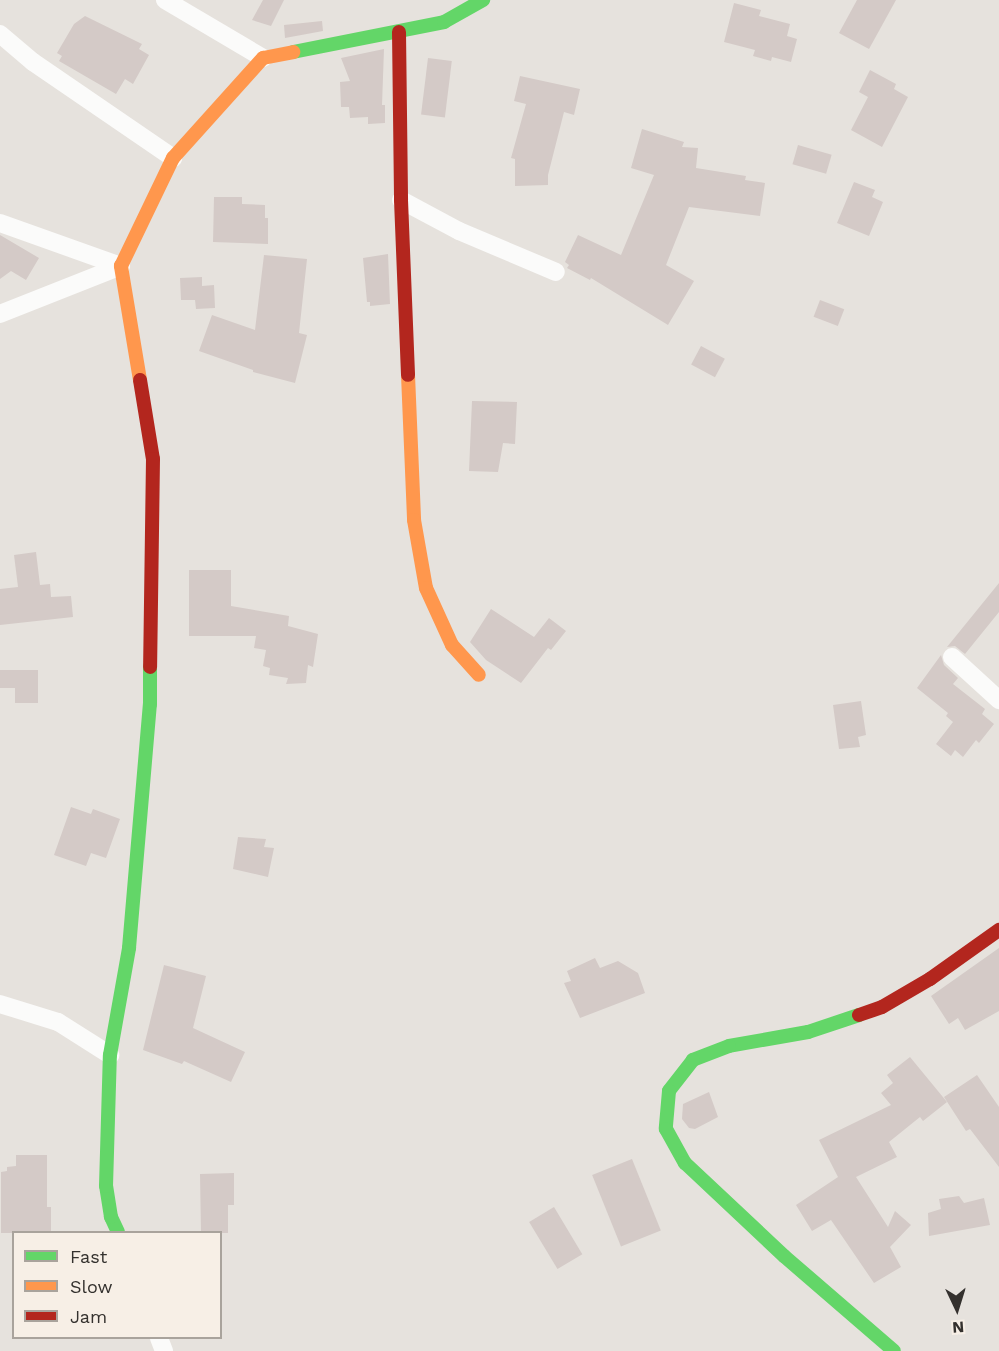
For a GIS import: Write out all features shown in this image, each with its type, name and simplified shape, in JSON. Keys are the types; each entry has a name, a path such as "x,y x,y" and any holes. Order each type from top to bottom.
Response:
{"street":[{"path":"165,0 263,58"},
{"path":"117,1231 111,1217 106,1186 111,1054 129,948 150,704 153,459 122,266 172,158 263,58 444,22 483,0"},
{"path":"399,32 401,200 414,520 426,588 452,645 479,675"},
{"path":"0,34 33,62 172,158"},
{"path":"401,200 459,231 556,272"},
{"path":"0,223 122,266"},
{"path":"0,314 122,266"},
{"path":"952,657 999,700"},
{"path":"894,1351 783,1256 685,1163 666,1130 669,1091 693,1060 729,1046 808,1032 882,1007 930,979 999,930"},
{"path":"0,1004 58,1022 111,1054"}],"building":[{"path":"263,0 284,0 271,26 252,20"},
{"path":"857,0 896,0 869,49 839,33"},
{"path":"734,3 761,10 759,16 790,24 787,36 797,39 791,62 772,57 771,61 753,56 755,50 724,42"},
{"path":"85,16 142,44 139,49 149,55 133,84 125,79 116,94 59,61 62,56 57,53 74,24"},
{"path":"322,21 323,31 285,38 284,25"},
{"path":"384,49 382,105 385,105 385,123 368,124 368,117 350,118 349,107 341,107 340,82 350,81 341,58"},
{"path":"428,58 452,61 445,117 421,115"},
{"path":"870,70 896,84 894,89 908,97 882,147 851,130 868,97 859,92"},
{"path":"520,76 580,89 574,115 564,112 548,175 548,185 515,186 515,159 511,158 526,104 514,101"},
{"path":"642,129 684,142 682,147 698,148 696,168 746,176 745,180 765,183 760,216 689,207 666,265 694,281 668,325 591,278 590,280 567,268 569,265 565,262 578,235 621,255 654,175 631,168"},
{"path":"798,145 832,155 826,174 792,164"},
{"path":"854,182 875,190 872,197 883,202 869,236 837,223"},
{"path":"214,197 242,197 242,204 265,205 265,218 268,218 268,244 213,242"},
{"path":"0,235 39,258 26,280 11,271 0,279"},
{"path":"388,254 390,304 370,306 370,302 367,302 363,258"},
{"path":"264,255 307,259 299,333 307,335 295,383 253,372 253,370 199,351 212,315 255,330"},
{"path":"202,277 202,286 214,285 215,308 196,309 195,300 181,300 180,278"},
{"path":"820,300 844,309 838,326 814,317"},
{"path":"701,346 725,359 715,377 691,365"},
{"path":"472,401 517,402 515,444 503,443 498,472 469,471"},
{"path":"36,552 40,585 50,584 51,597 71,596 73,617 0,625 0,589 18,587 14,555"},
{"path":"189,570 231,570 231,606 289,616 288,626 318,634 313,667 308,665 306,683 286,684 288,678 269,675 270,668 263,666 266,650 254,648 256,636 189,636"},
{"path":"999,583 999,612 965,654 955,646 947,647"},
{"path":"491,609 534,637 549,618 566,631 551,650 548,648 521,683 486,660 470,642"},
{"path":"941,655 944,665 958,678 953,684 985,709 982,714 994,724 979,743 976,740 963,757 955,750 951,756 936,744 953,722 946,716 948,713 917,688"},
{"path":"0,670 38,670 38,703 15,703 15,688 0,688"},
{"path":"861,701 866,735 858,737 860,747 839,749 833,705"},
{"path":"71,807 91,814 93,809 120,819 106,858 91,853 86,866 54,855"},
{"path":"238,837 266,839 264,847 274,848 268,877 233,869"},
{"path":"999,948 999,1011 965,1030 958,1018 949,1024 931,996"},
{"path":"595,958 600,968 618,961 638,973 645,993 580,1018 564,983 571,981 567,971"},
{"path":"164,965 206,976 193,1028 245,1052 231,1082 184,1061 182,1064 143,1050"},
{"path":"910,1057 947,1102 923,1121 920,1117 889,1142 897,1157 856,1177 888,1227 895,1211 911,1225 890,1247 901,1267 874,1283 831,1220 812,1231 796,1205 838,1177 819,1140 891,1105 881,1093 893,1083 887,1075"},
{"path":"977,1075 999,1107 999,1167 970,1129 966,1131 944,1097"},
{"path":"709,1092 718,1117 695,1129 689,1128 682,1119 683,1104"},
{"path":"16,1155 47,1155 47,1207 51,1207 51,1231 1,1233 1,1172 7,1171 7,1167 16,1166"},
{"path":"632,1159 661,1230 621,1247 592,1175"},
{"path":"234,1173 234,1205 228,1205 228,1233 201,1231 200,1174"},
{"path":"959,1196 964,1203 984,1198 990,1225 929,1236 928,1213 941,1209 939,1199"},
{"path":"554,1207 582,1254 557,1269 529,1222"}],"traffic: fast":[{"path":"293,52 444,22 483,0"},
{"path":"118,1231 111,1217 106,1186 110,1055 129,948 150,704 150,667"},
{"path":"859,1015 808,1032 729,1046 693,1060 669,1091 666,1129 685,1163 784,1256 894,1351"}],"traffic: slow":[{"path":"140,380 121,266 173,158 263,58 293,52"},
{"path":"408,375 414,520 426,588 452,645 479,675"}],"traffic: jam":[{"path":"399,32 401,200 408,375"},
{"path":"140,380 153,459 150,667"},
{"path":"859,1015 882,1007 930,979 999,930"}]}
